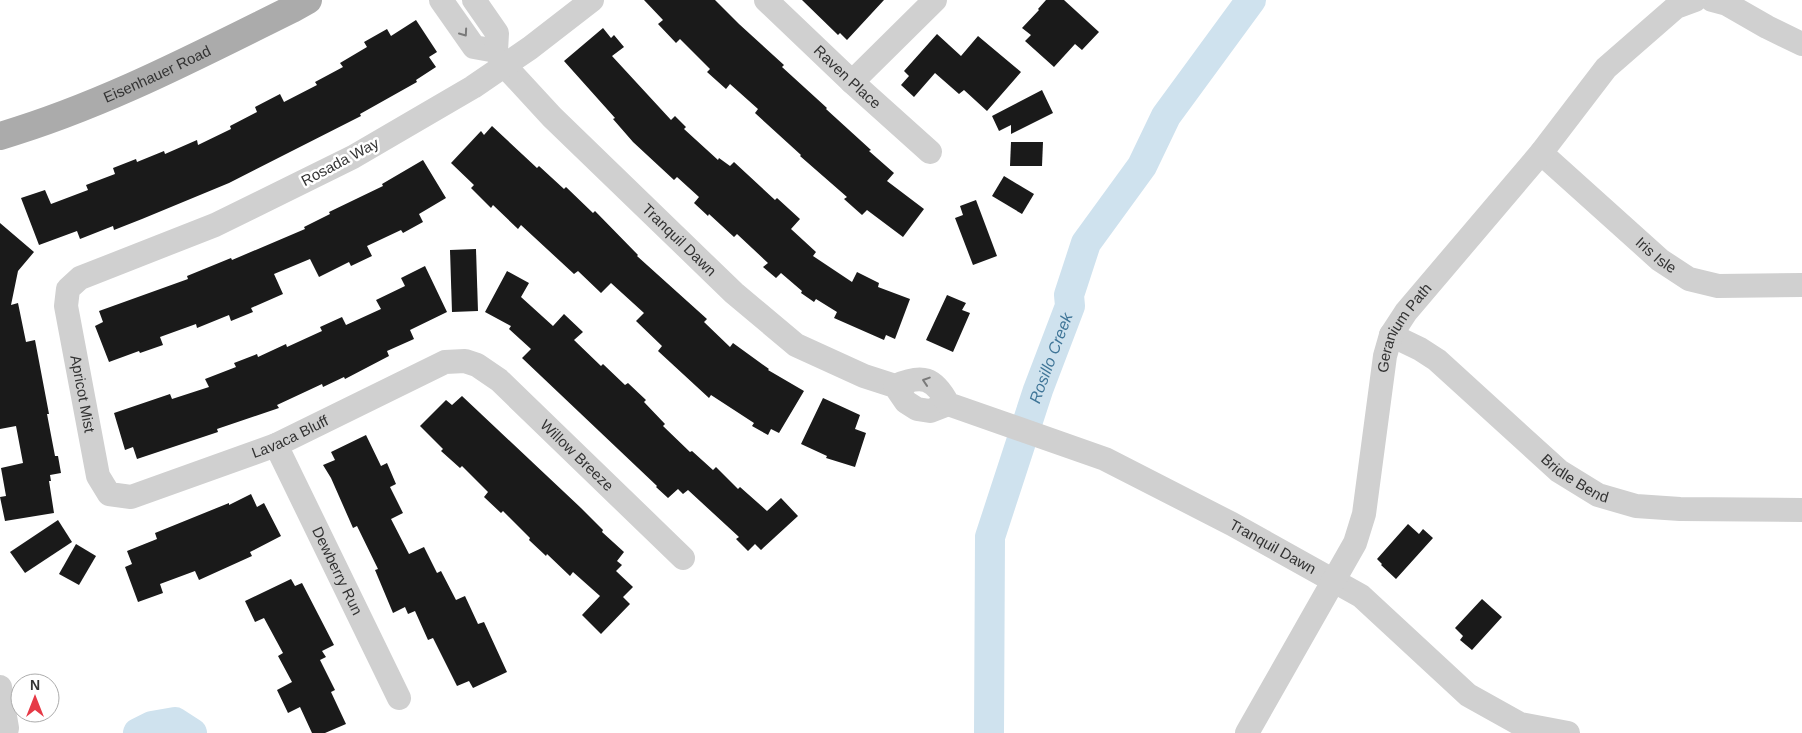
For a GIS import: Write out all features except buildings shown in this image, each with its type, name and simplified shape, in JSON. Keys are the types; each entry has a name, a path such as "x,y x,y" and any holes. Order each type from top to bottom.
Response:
{"main road":[{"name":"Eisenhauer Road","path":"0,136 31,127 142,83 308,0"}],"street":[{"path":"441,0 474,47 500,58"},
{"path":"474,0 496,33 500,58"},
{"name":"Rosada Way","path":"68,289 80,278 215,225 353,157 473,87 500,58 530,48 592,0"},
{"name":"Raven Place","path":"766,0 852,82 930,152"},
{"path":"852,82 936,0"},
{"name":"Geranium Path","path":"1247,733 1355,544 1364,514 1385,356 1391,336 1406,312 1541,153 1606,68 1676,7 1695,0"},
{"path":"1712,0 1727,4 1802,44"},
{"name":"Tranquil Dawn","path":"500,58 552,117 734,293 796,345 864,376 895,386 906,402 917,409 930,410 948,404 1105,459 1232,524 1361,596 1468,695 1520,724 1568,733"},
{"name":"Iris Isle","path":"1541,153 1660,260 1689,279 1718,286 1802,285"},
{"name":"Apricot Mist","path":"68,289 66,306 98,476 109,494"},
{"name":"Bridle Bend","path":"1391,336 1420,349 1437,360 1559,471 1598,495 1636,506 1680,509 1802,510"},
{"name":"Lavaca Bluff","path":"109,494 131,498 276,445 445,362 465,361"},
{"name":"Willow Breeze","path":"465,361 477,365 498,380 683,558"},
{"name":"Dewberry Run","path":"276,445 398,698"},
{"path":"0,687 7,728 6,733"}],"waterway":[{"name":"Rosillo Creek","path":"989,733 990,537 1038,390 1070,306 1069,295 1086,243 1142,166 1166,116 1251,0"},
{"name":"Rosillo Creek","path":"138,733 152,726 175,722 192,733"}]}
